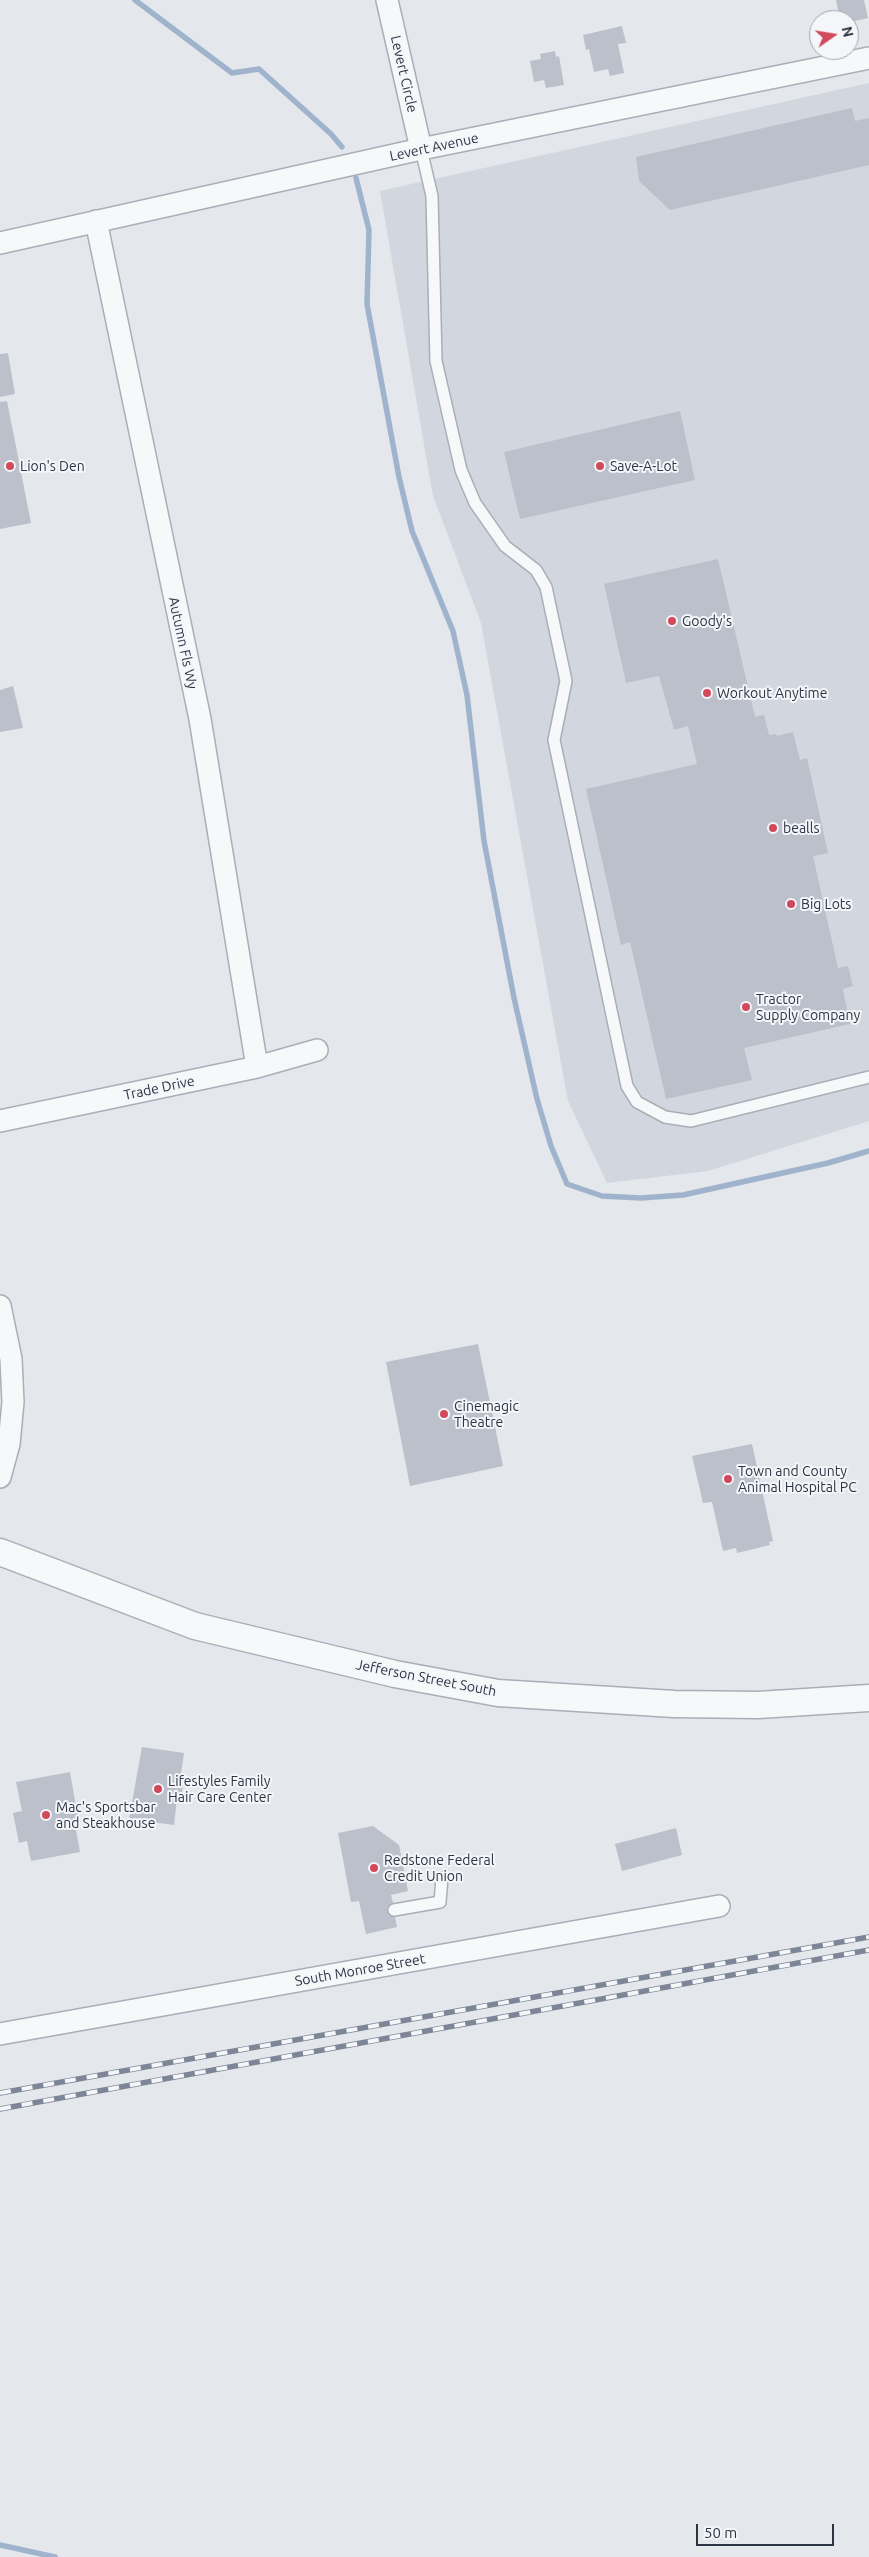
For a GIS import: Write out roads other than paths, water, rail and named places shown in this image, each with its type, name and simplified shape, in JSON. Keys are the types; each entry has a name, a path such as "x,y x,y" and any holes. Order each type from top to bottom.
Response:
{"street":[{"name":"Levert Circle","path":"387,0 421,149"},
{"name":"Levert Avenue","path":"0,243 421,149 869,58"},
{"name":"Autumn Fls Wy","path":"96,221 200,719 257,1067"},
{"name":"Trade Drive","path":"0,1121 257,1067 317,1050"},
{"path":"0,1306 10,1359 13,1402 9,1444 0,1477"},
{"name":"Jefferson Street South","path":"0,1552 195,1626 395,1674 498,1693 674,1704 758,1705 869,1698"},
{"name":"South Monroe Street","path":"0,2034 719,1906"}],"lane":[{"path":"421,149 432,196 436,362 461,470 475,503 505,546 536,570 546,587 566,681 554,740 627,1086 637,1102 665,1117 691,1121 869,1077"},
{"path":"394,1910 440,1902 442,1878"}],"waterway":[{"path":"135,0 232,73 259,69 331,134 342,147"},
{"path":"356,178 369,230 367,304 399,477 412,531 453,631 467,695 484,841 514,998 537,1099 551,1146 567,1184 602,1196 641,1198 683,1195 828,1163 869,1151"},
{"path":"0,2545 55,2557"}],"railway":[{"path":"0,2093 869,1937"},
{"path":"0,2109 869,1950"}],"place":[{"name":"Lion's Den","path":"10,466"},
{"name":"Save-A-Lot","path":"600,466"},
{"name":"Goody's","path":"672,621"},
{"name":"Workout Anytime","path":"707,693"},
{"name":"bealls","path":"773,828"},
{"name":"Big Lots","path":"791,904"},
{"name":"Tractor Supply Company","path":"746,1007"},
{"name":"Cinemagic Theatre","path":"444,1414"},
{"name":"Town and County Animal Hospital PC","path":"728,1479"},
{"name":"Lifestyles Family Hair Care Center","path":"158,1789"},
{"name":"Mac's Sportsbar and Steakhouse","path":"46,1815"},
{"name":"Redstone Federal Credit Union","path":"374,1868"}]}
